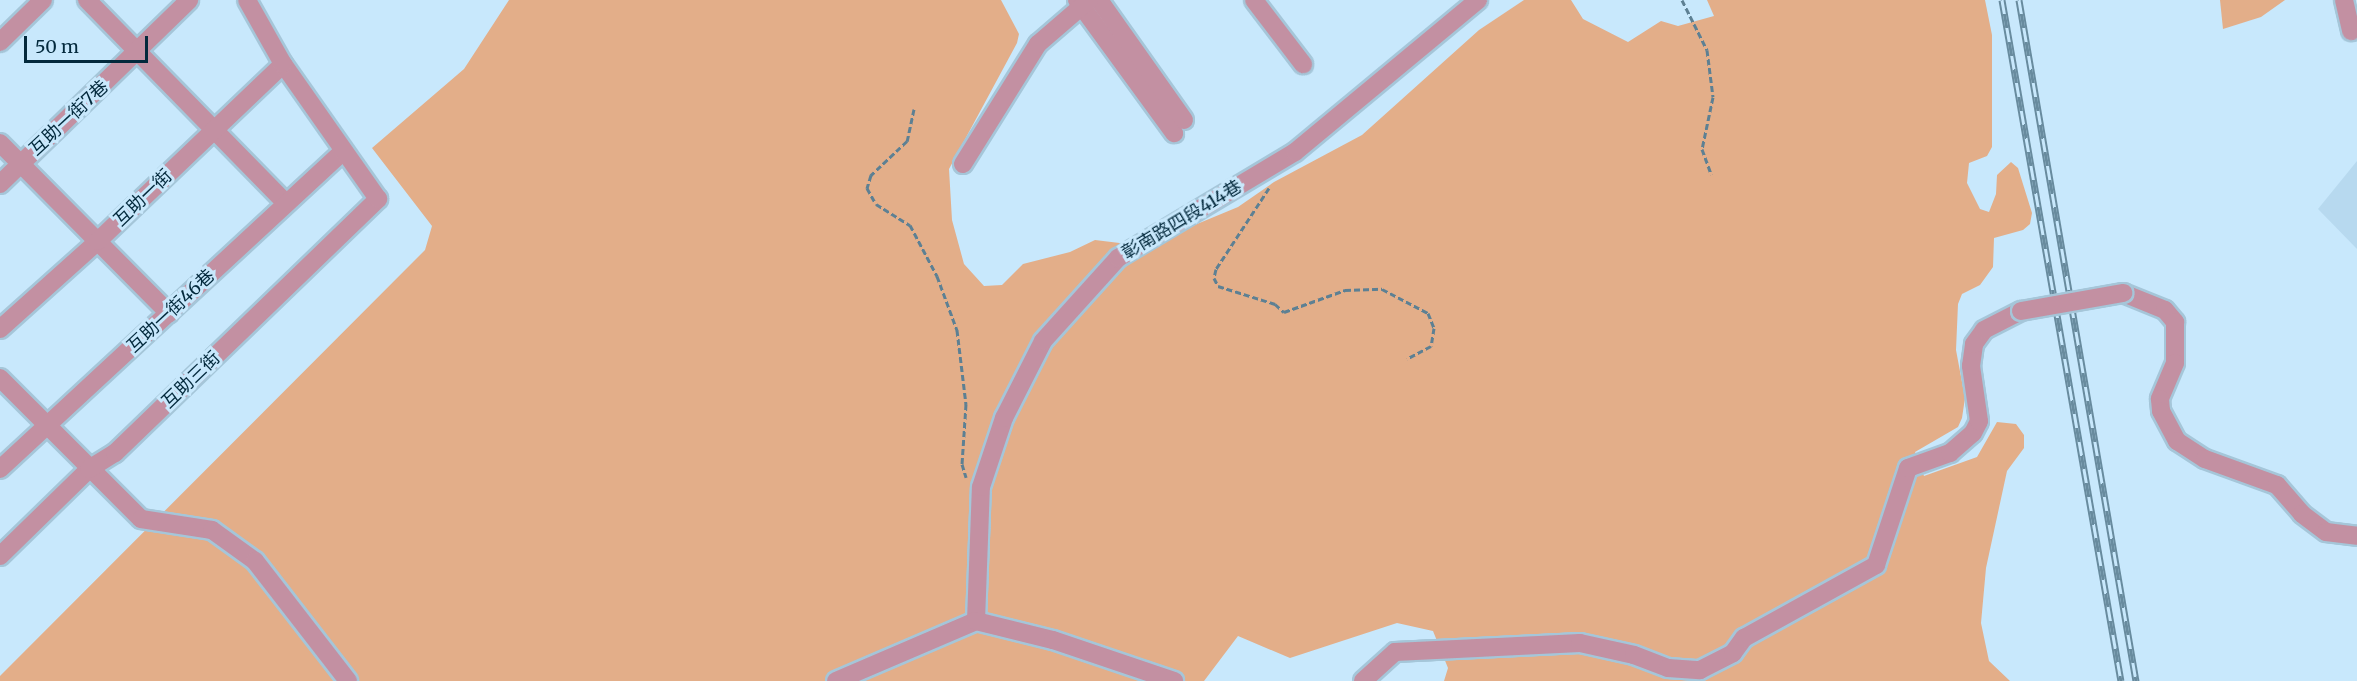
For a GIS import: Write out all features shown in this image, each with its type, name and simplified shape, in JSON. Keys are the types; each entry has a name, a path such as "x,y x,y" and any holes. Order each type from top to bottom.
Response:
{"street":[{"path":"0,42 43,0"},
{"path":"87,0 137,54 286,202"},
{"name":"互助一街7巷","path":"0,184 137,54 189,0"},
{"path":"247,0 283,64 342,152"},
{"path":"1254,0 1303,64"},
{"name":"彰南路四段414巷","path":"976,621 981,487 1004,418 1043,341 1118,258 1295,152 1478,0"},
{"path":"2344,0 2351,31"},
{"path":"963,164 1038,44 1086,1 1179,126"},
{"name":"互助一街","path":"0,329 98,241 283,64"},
{"path":"0,143 169,313"},
{"name":"互助三街","path":"0,556 89,469 115,453 378,199 342,152"},
{"name":"互助一街46巷","path":"0,468 47,428 342,152"},
{"path":"1363,681 1395,652 1580,643 1634,655 1668,668 1700,670 1733,653 1744,638 1876,565 1908,468 1950,453 1973,433 1979,421 1971,366 1974,344 1983,330 2021,311 2123,293 2165,310 2175,322 2175,363 2160,399 2161,411 2177,441 2205,459 2277,485 2302,514 2326,532 2357,536"},
{"path":"0,378 47,428 141,519 212,530 255,561 348,681"},
{"path":"836,681 976,621 1053,640 1174,681"}],"path":[{"path":"1682,0 1707,50 1713,97 1702,149 1712,174"},
{"path":"914,109 907,141 871,175 867,188 876,204 910,225 937,276 957,330 966,404 962,465 967,484"},
{"path":"1271,186 1216,269 1214,278 1218,286 1275,304 1284,312 1345,290 1382,289 1428,313 1434,328 1431,346 1407,359"}],"shaded area":[{"path":"509,0 1001,0 1019,34 1017,43 949,169 952,220 964,264 984,286 1002,285 1023,264 1070,252 1095,240 1144,246 1238,207 1274,182 1362,135 1479,30 1524,0 1571,0 1583,19 1628,42 1661,21 1678,26 1714,16 1707,0 1985,0 1992,35 1992,147 1987,156 1969,163 1967,183 1980,209 1989,212 1996,194 1997,175 2011,162 2018,168 2032,213 2030,224 2023,230 1994,238 1993,267 1980,285 1962,294 1958,304 1956,350 1965,398 1958,427 1915,452 1924,476 1977,457 1997,422 2016,424 2024,435 2024,448 2007,471 1986,568 1981,623 1989,661 2010,681 1444,681 1448,668 1433,631 1397,623 1290,658 1238,636 1204,681 0,681 0,676 425,250 432,226 372,148 464,69"},
{"path":"2220,0 2285,0 2261,17 2223,29"},
{"path":"2357,161 2357,249 2318,209"}],"railway":[{"path":"2002,0 2121,681"},
{"path":"2019,0 2136,681"}]}
